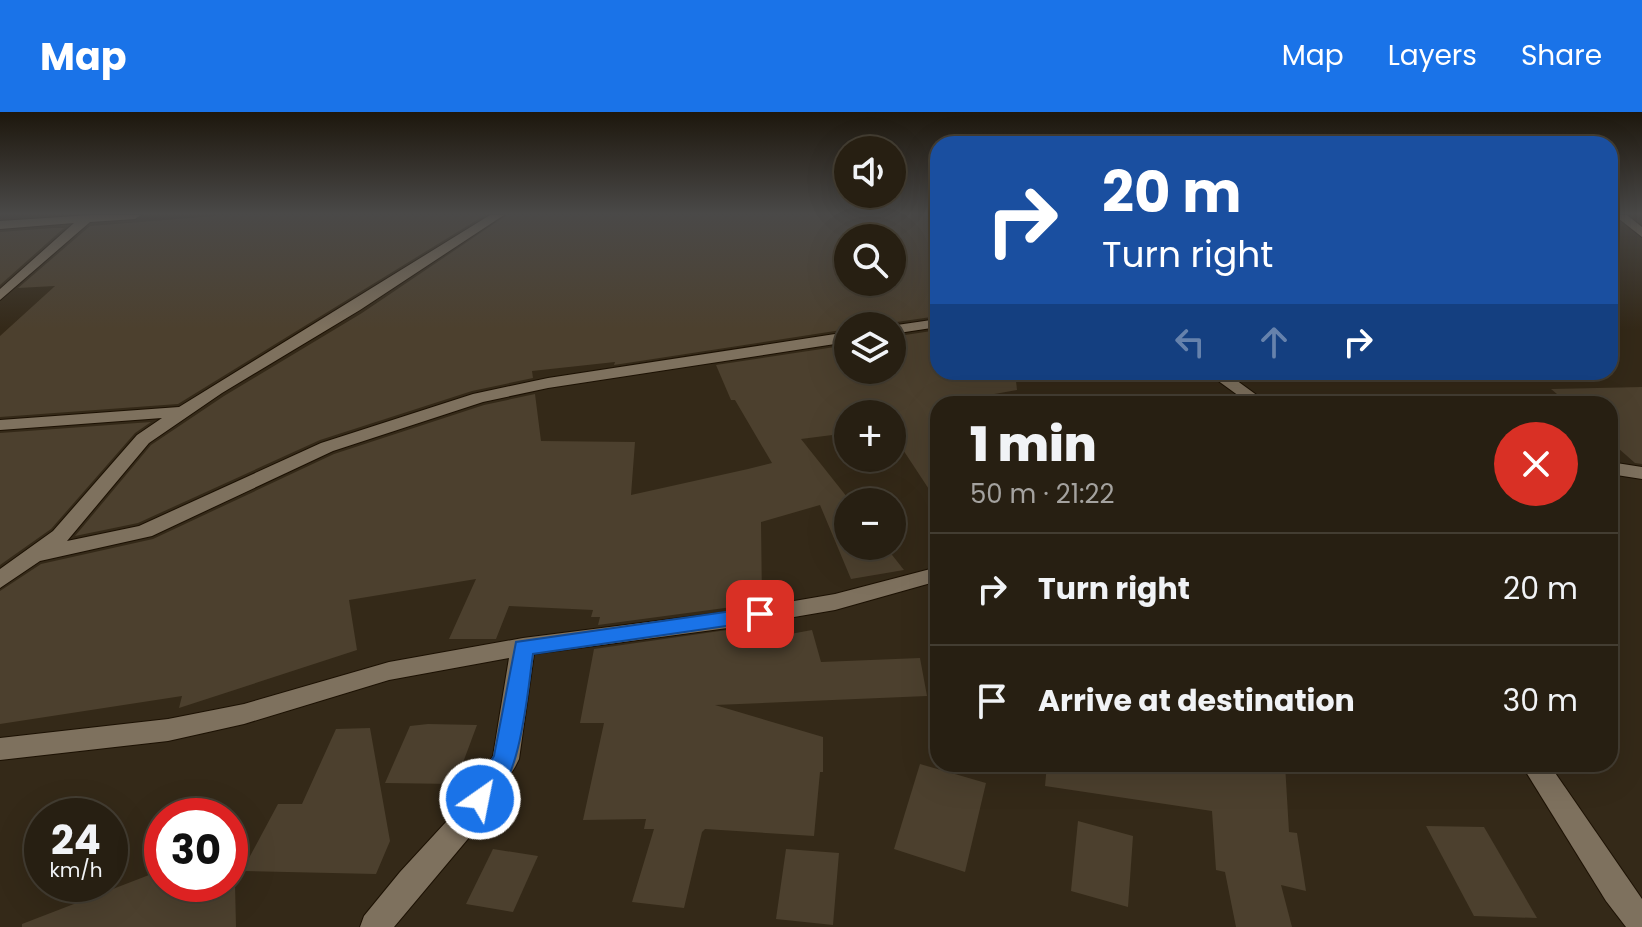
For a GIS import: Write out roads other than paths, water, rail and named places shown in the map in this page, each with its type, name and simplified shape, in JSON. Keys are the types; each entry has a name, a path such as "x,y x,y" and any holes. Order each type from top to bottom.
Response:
{"street":[{"path":"0,296 48,253"},
{"path":"0,580 60,536 143,439 179,412 355,307 434,253"},
{"path":"906,328 930,324"},
{"path":"35,555 145,531 327,447 479,398 548,383 834,339"},
{"path":"1226,380 1249,396"},
{"path":"0,425 179,412"},
{"path":"1618,469 1642,473"},
{"path":"0,749 168,730 244,714 389,671 523,647 735,619 835,602 930,576"},
{"path":"375,927 410,882 467,819 506,759 523,647"},
{"path":"1539,772 1617,891 1642,923"}]}
